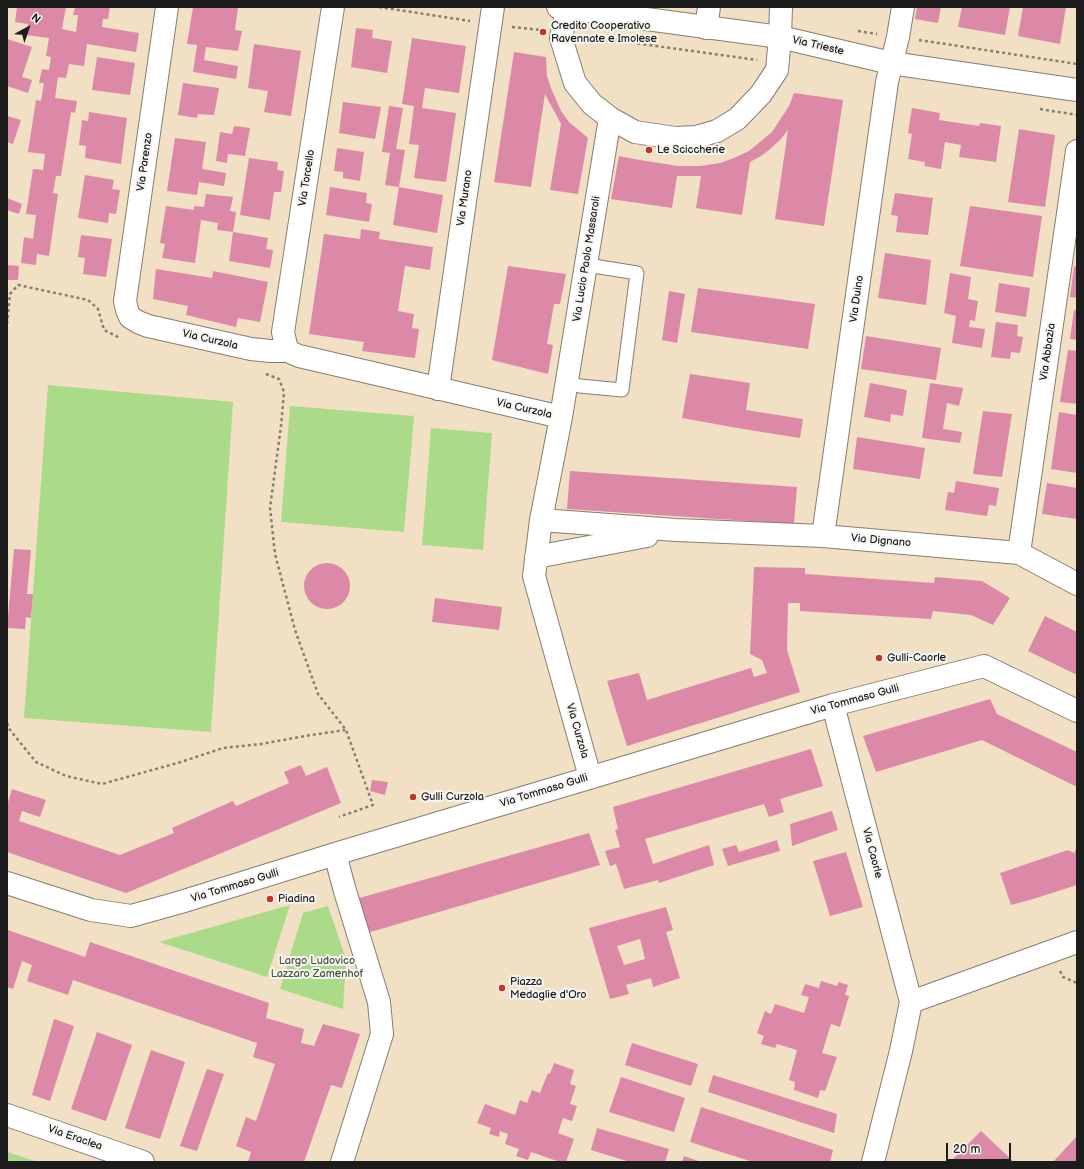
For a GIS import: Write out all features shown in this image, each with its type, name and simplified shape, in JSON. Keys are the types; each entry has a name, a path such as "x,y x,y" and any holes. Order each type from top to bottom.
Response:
{"street":[{"name":"Via Parenzo","path":"130,317 125,301 167,7"},
{"name":"Via Torcello","path":"287,349 283,332 333,7"},
{"path":"562,8 561,38 576,83 592,104 610,118 634,132 675,138 696,137 717,131 737,119 761,94 777,70 782,7"},
{"name":"Via Duino","path":"823,536 886,90 903,7"},
{"name":"Via Trieste","path":"562,8 708,17 780,37 891,62 1077,90"},
{"name":"Via Murano","path":"438,389 492,16"},
{"name":"Via Lucio Paolo Massaroli","path":"564,400 610,118"},
{"name":"Via Abbazia","path":"1019,553 1077,151"},
{"name":"Via Curzola","path":"130,317 148,326 251,349 270,351 283,351 287,349 299,356 438,389 564,400 541,520 534,576 590,777"},
{"name":"Via Dignano","path":"541,520 676,530 823,536 1019,553 1077,584"},
{"name":"Via Dignano","path":"536,557 676,530"},
{"name":"Via Tommaso Gulli","path":"7,883 91,910 131,916 832,705 984,666 1077,711"},
{"name":"Via Caorle","path":"832,705 911,1002 901,1051 873,1162"},
{"path":"335,854 344,891 379,1002 382,1034 342,1162"},
{"path":"911,1002 1077,942"},
{"name":"Via Eraclea","path":"7,1115 143,1162"}],"lane":[{"path":"564,400 580,386 622,390 638,273 587,265"}],"path":[{"path":"379,7 492,16 561,32 778,63"},
{"path":"1039,109 1077,115"},
{"path":"7,324 10,294 18,285 88,300 98,309 104,330 117,338 125,339"},
{"path":"260,372 279,379 284,392 270,508 275,554 295,630 318,694 346,730 374,806 339,817"},
{"path":"7,723 10,730 36,762 66,776 102,784 181,762 223,748 261,744 346,730"}],"green space":[{"path":"48,385 233,402 211,732 24,718"},
{"path":"290,406 414,416 404,532 281,522"},
{"path":"431,428 492,433 483,550 422,545"},
{"name":"Largo Ludovico Lazzaro Zamenhof","path":"290,905 267,977 159,942"},
{"name":"Largo Ludovico Lazzaro Zamenhof","path":"328,906 346,959 343,1009 280,989 303,913"},
{"path":"7,1152 38,1162 7,1162"}],"building":[{"path":"17,7 66,7 62,29 76,32 78,15 73,15 75,7 110,7 108,19 103,19 102,27 139,33 136,52 87,44 84,66 69,64 66,78 58,77 55,98 77,101 75,113 71,112 61,176 56,176 53,193 58,194 49,256 37,254 36,265 21,263 24,237 33,239 36,215 26,214 33,169 43,170 45,154 28,152 36,100 41,101 44,83 39,83 42,69 49,70 51,57 46,56 49,38 26,35 28,24 15,22"},
{"path":"193,7 238,8 235,30 242,31 238,51 206,47 204,60 238,66 236,79 193,72 197,45 187,44"},
{"path":"917,7 941,7 938,23 915,19"},
{"path":"962,7 1010,7 1005,35 958,27"},
{"path":"1023,7 1066,7 1060,44 1018,36"},
{"path":"356,28 373,30 372,38 392,41 387,73 351,67"},
{"path":"412,38 466,46 459,93 425,88 422,108 456,113 446,182 414,178 419,145 409,144 414,106 402,104"},
{"path":"7,39 32,47 22,77 32,80 28,93 7,86"},
{"path":"254,44 301,51 291,116 264,112 268,91 248,88"},
{"path":"514,52 546,57 547,76 561,111 569,122 588,138 578,194 550,190 561,124 545,94 531,187 494,182"},
{"path":"97,57 135,63 130,95 92,90"},
{"path":"183,83 219,88 214,115 198,114 197,118 178,115"},
{"path":"794,93 843,100 824,226 775,219 788,130 769,150 750,162 742,215 696,208 701,176 677,176 672,208 611,199 619,156 678,166 700,166 720,163 734,158 749,151 772,132 789,106"},
{"path":"343,102 381,107 375,139 339,133"},
{"path":"389,106 403,108 396,149 405,150 399,187 385,185 390,153 382,152"},
{"path":"912,108 940,113 939,120 979,126 980,123 1001,126 996,162 959,157 961,145 945,142 941,169 924,166 925,162 908,159 912,134 908,133"},
{"path":"89,112 127,118 121,164 85,158 86,146 79,145 82,120 88,121"},
{"path":"7,116 21,120 13,144 7,142"},
{"path":"234,126 250,128 245,156 228,154 227,163 216,161 220,132 232,134"},
{"path":"1019,129 1055,135 1045,207 1008,202"},
{"path":"175,138 206,142 202,169 226,173 224,186 199,182 197,195 167,191"},
{"path":"337,148 364,152 360,181 343,178 343,172 334,171"},
{"path":"249,158 278,162 277,170 284,171 281,192 274,192 270,220 240,215"},
{"path":"85,175 114,180 112,189 120,190 116,214 109,213 108,223 78,218"},
{"path":"330,187 367,193 366,203 372,204 369,222 326,215"},
{"path":"399,187 443,195 437,233 393,225"},
{"path":"895,193 933,198 928,235 896,232 898,216 891,215"},
{"path":"206,194 233,197 230,211 236,212 233,232 217,230 218,223 201,220 195,263 162,258 165,244 160,243 166,206 194,210 194,206 204,207"},
{"path":"7,198 22,204 19,214 7,210"},
{"path":"970,206 1042,216 1033,277 960,266"},
{"path":"361,229 380,232 379,239 433,247 430,270 405,266 398,311 414,314 412,328 419,329 415,358 362,351 364,342 309,334 324,234 360,239"},
{"path":"233,232 268,238 266,249 273,250 270,268 229,261"},
{"path":"81,235 112,239 106,277 83,274 85,258 78,257"},
{"path":"885,253 931,260 926,305 878,298"},
{"path":"7,265 19,266 18,280 7,280"},
{"path":"508,266 566,274 560,304 554,304 547,344 553,345 548,374 492,360"},
{"path":"1074,266 1077,267 1077,298 1070,297"},
{"path":"156,269 212,278 213,271 268,282 260,322 238,318 236,327 186,315 188,306 153,299"},
{"path":"950,273 971,277 968,299 978,301 975,321 970,320 969,327 985,329 982,348 952,343 956,316 944,313"},
{"path":"999,283 1030,288 1026,317 995,312"},
{"path":"698,288 815,304 808,349 691,332"},
{"path":"669,291 685,294 677,343 662,340"},
{"path":"1074,310 1077,310 1077,340 1070,339"},
{"path":"996,322 1018,325 1017,336 1023,337 1020,353 1011,352 1010,359 991,357"},
{"path":"866,336 941,348 936,380 861,369"},
{"path":"1068,350 1077,351 1077,404 1060,402"},
{"path":"690,374 750,383 746,410 803,419 800,438 682,418"},
{"path":"870,383 907,390 903,416 891,414 890,422 864,417"},
{"path":"930,383 963,388 959,406 947,403 943,429 962,432 960,443 922,438"},
{"path":"983,411 1012,414 1002,477 973,474"},
{"path":"1059,412 1077,415 1077,473 1051,469"},
{"path":"857,437 925,448 920,479 853,469"},
{"path":"570,471 797,487 794,524 567,509"},
{"path":"956,481 999,488 996,506 989,505 987,516 945,510 948,492 954,493"},
{"path":"1047,483 1077,488 1077,519 1042,514"},
{"path":"14,549 31,550 27,594 33,594 31,618 26,617 25,629 7,628"},
{"path":"332,563 336,564 346,573 349,577 349,595 340,605 332,609 322,609 314,605 305,595 304,581 308,573 318,564"},
{"path":"754,567 805,568 805,574 934,583 935,577 982,581 1010,598 993,625 971,615 933,611 931,619 800,611 800,603 788,603 787,650 800,692 627,746 607,681 639,673 647,700 751,668 754,677 767,673 762,660 750,654"},
{"path":"435,598 502,607 499,630 432,622"},
{"path":"1045,616 1077,632 1077,675 1028,651"},
{"path":"990,699 997,714 1077,752 1077,787 982,740 876,772 863,736"},
{"path":"811,749 823,786 780,799 784,812 769,817 764,804 645,839 653,864 709,845 714,865 659,883 658,880 624,889 616,864 610,866 605,851 620,847 615,830 618,829 613,807"},
{"path":"301,765 306,776 327,767 341,803 126,893 7,852 7,801 8,802 12,789 46,800 40,817 22,811 19,821 120,855 174,833 172,828 233,801 236,806 289,783 284,772"},
{"path":"372,780 388,782 385,795 370,791"},
{"path":"832,811 838,830 792,846 790,824"},
{"path":"589,833 600,865 367,933 356,899"},
{"path":"777,840 780,851 728,866 722,849 736,845 739,852"},
{"path":"1077,847 1077,885 1011,905 1000,873 1068,850 1074,853"},
{"path":"846,852 863,907 830,916 813,861"},
{"path":"666,907 673,930 666,932 680,978 653,987 651,978 626,985 629,994 610,999 589,928","holes":["640,939 645,959 624,965 617,946"]},
{"path":"8,930 85,957 90,942 269,1003 266,1018 304,1029 301,1043 314,1046 323,1024 360,1034 342,1088 331,1085 304,1162 248,1162 251,1152 236,1146 246,1117 256,1121 275,1064 253,1057 257,1043 73,980 68,995 27,981 32,965 22,961 13,989 7,987"},
{"path":"821,981 837,986 839,982 848,985 845,995 849,996 840,1027 831,1024 822,1053 837,1057 825,1091 820,1090 818,1098 794,1090 795,1082 789,1080 797,1050 777,1044 775,1048 761,1044 764,1036 757,1033 765,1011 771,1014 775,1004 804,1013 809,997 801,995 805,984 819,988"},
{"path":"54,1019 74,1026 50,1101 32,1095"},
{"path":"97,1032 132,1045 106,1121 71,1109"},
{"path":"632,1043 698,1064 691,1086 625,1065"},
{"path":"151,1050 185,1062 160,1139 125,1128"},
{"path":"554,1063 574,1070 570,1084 576,1086 570,1104 577,1106 572,1121 563,1118 558,1133 574,1139 566,1162 560,1162 531,1152 528,1160 516,1156 519,1149 505,1144 508,1134 500,1131 499,1137 489,1134 491,1128 477,1123 485,1104 515,1115 520,1100 527,1103 532,1090 540,1093 548,1073 550,1074"},
{"path":"207,1069 224,1074 197,1151 180,1146"},
{"path":"713,1075 837,1114 834,1133 708,1092"},
{"path":"621,1077 685,1098 674,1132 609,1112"},
{"path":"701,1107 833,1150 830,1162 753,1162 690,1142"},
{"path":"597,1128 669,1149 665,1162 630,1162 591,1150"},
{"path":"981,1131 1014,1162 950,1162"},
{"path":"1077,1136 1077,1162 1053,1162"},
{"path":"684,1156 701,1162 682,1162"}],"place":[{"name":"Credito Cooperativo Ravennate e Imolese","path":"543,32"},
{"name":"Le Sciccherie","path":"649,150"},
{"name":"Gulli-Caorle","path":"879,658"},
{"name":"Gulli Curzola","path":"413,797"},
{"name":"Piadina","path":"270,899"},
{"name":"Piazza Medaglie d'Oro","path":"502,988"}]}
